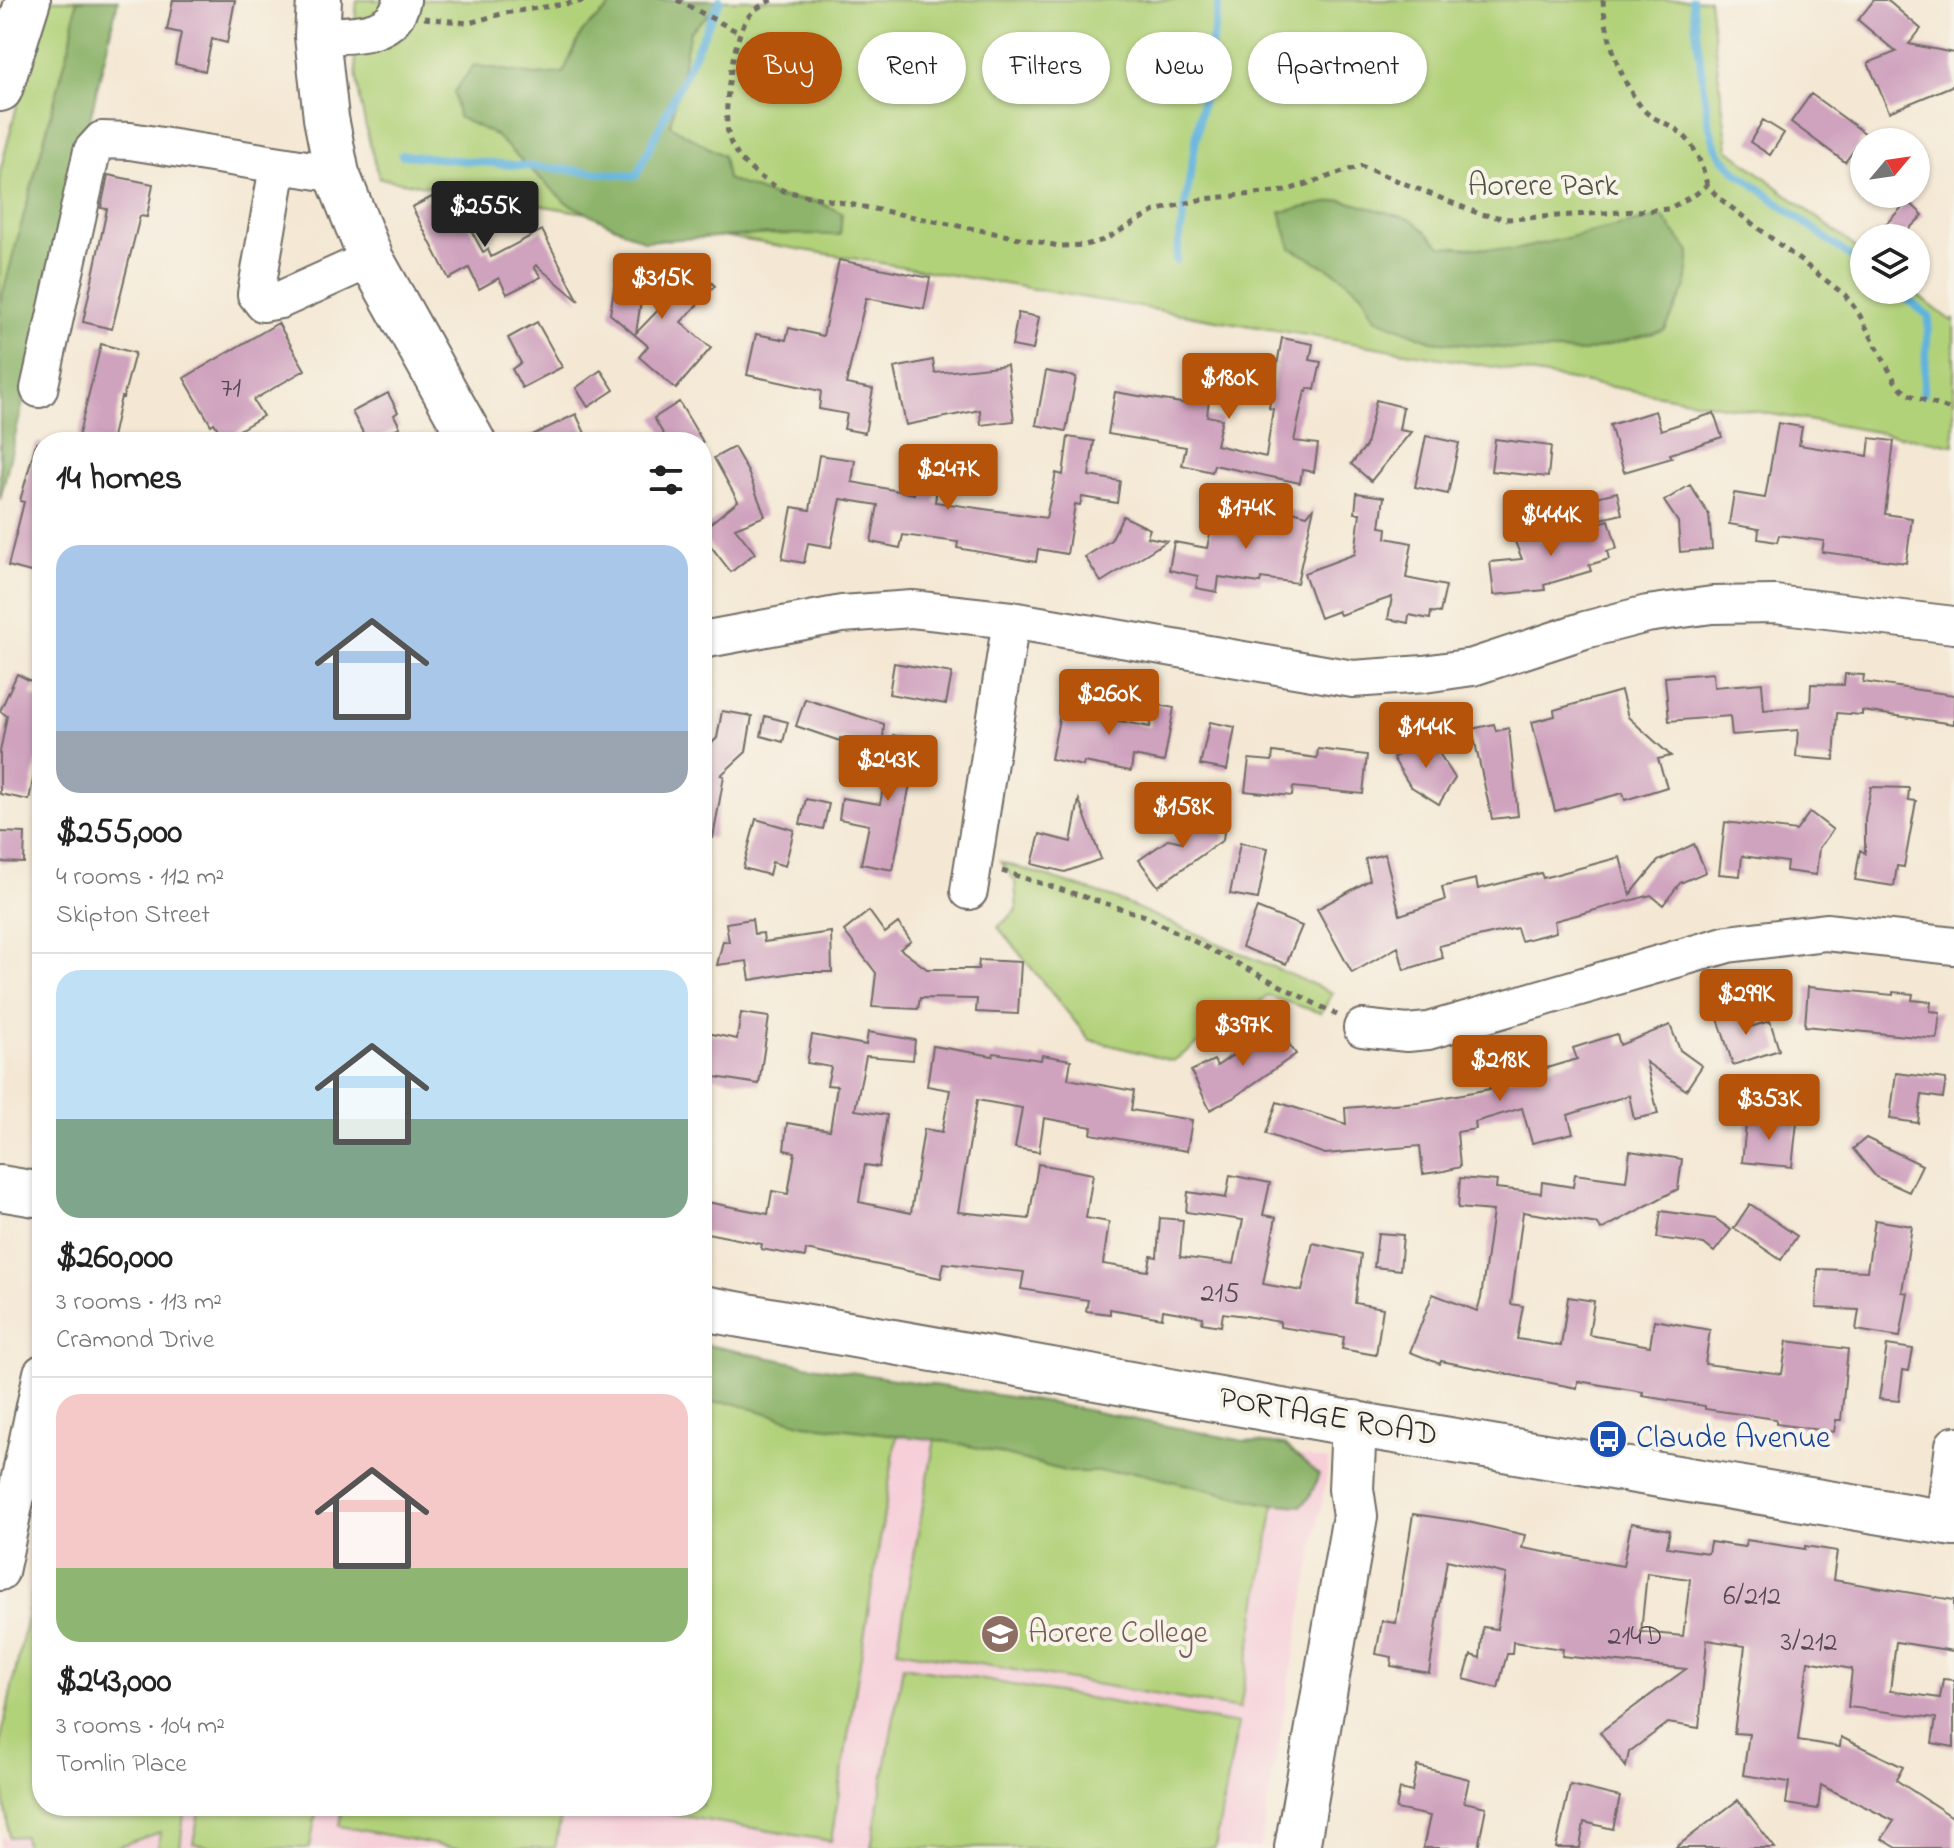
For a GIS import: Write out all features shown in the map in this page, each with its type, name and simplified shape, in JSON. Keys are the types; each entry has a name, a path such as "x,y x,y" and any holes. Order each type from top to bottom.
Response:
{"main road":[{"path":"0,89 28,0"},
{"path":"318,18 326,118 337,174 371,259 467,432"},
{"path":"0,1188 32,1193"},
{"name":"PORTAGE ROAD","path":"712,1310 1369,1426 1949,1523"},
{"path":"1297,1848 1355,1516 1351,1489 1369,1426"}],"street":[{"path":"318,18 374,31 398,9"},
{"path":"39,389 92,151 102,140 130,141 337,174"},
{"path":"278,166 256,294 263,303 280,300 371,259"},
{"path":"712,638 842,614 912,609 1011,620 1353,679 1473,667 1585,630 1647,614 1712,605 1775,604 1954,625"},
{"path":"972,877 1011,620"},
{"path":"1362,1028 1407,1033 1428,1031 1728,944 1826,932 1954,946"},
{"path":"0,1572 32,1420"},
{"path":"1949,1523 1954,1445"}],"path":[{"path":"398,9 416,17 469,23 505,13 590,0"},
{"path":"677,0 739,32"},
{"path":"742,32 751,13 772,0"},
{"path":"1603,0 1621,74 1644,111 1688,139 1703,169 1707,185 1719,198 1845,295 1859,314 1895,381 1907,394 1954,411"},
{"path":"736,62 726,119 730,140 752,171 784,191 1059,246 1085,245 1104,240 1155,211 1198,201 1285,191 1361,166 1480,214 1509,219 1668,209 1707,185"},
{"path":"972,877 1145,916 1362,1028"}],"shaded area":[{"name":"Aorere College","path":"712,1354 1329,1461 1260,1848 0,1848 0,1838 182,1821 183,1816 712,1816"}],"green space":[{"path":"44,0 77,0 71,40 0,304 0,172"},
{"path":"77,0 118,0 0,500 0,304 71,40"},
{"name":"Aorere Park","path":"357,0 1709,0 1728,149 1850,243 1850,304 1929,304 1950,320 1954,319 1954,445 379,178 359,90 355,24"},
{"path":"618,0 723,0 690,32 670,125 723,156 727,179 775,197 818,202 842,213 840,235 774,234 644,241 565,202 495,135 458,117 454,92 474,65 535,75 563,73 582,32"},
{"path":"1342,200 1413,220 1441,246 1514,250 1662,216 1690,252 1686,287 1665,330 1584,352 1522,350 1431,341 1375,318 1362,293 1340,275 1291,248 1280,212"},
{"path":"1001,862 1111,897 1333,993 1321,1013 1268,996 1173,1061 1090,1040 998,927 1017,910 1015,881"},
{"path":"712,1346 805,1365 1055,1404 1244,1441 1284,1445 1319,1475 1310,1497 1301,1506 1264,1503 1134,1472 1068,1472 937,1440 804,1424 733,1403 712,1402"},
{"path":"712,1397 898,1428 831,1841 680,1816 712,1816"},
{"path":"936,1433 1278,1480 1240,1709 897,1650"},
{"path":"32,1593 32,1816 184,1816 180,1848 158,1848 160,1832 113,1848 26,1848 24,1836 9,1837 1,1739"},
{"path":"903,1666 1238,1724 1215,1848 871,1848"},
{"path":"198,1816 316,1816 310,1848 218,1848 193,1843"},
{"path":"340,1816 561,1816 555,1848 454,1848 339,1826"}],"building":[{"path":"173,0 235,0 227,43 212,39 205,71 175,64 181,33 167,30"},
{"path":"1874,0 1887,0 1921,29 1909,44 1954,53 1954,85 1889,112 1868,63 1896,52 1858,20"},
{"path":"1811,94 1858,128 1850,128 1850,155 1845,162 1791,122"},
{"path":"1763,120 1784,133 1770,155 1750,142"},
{"path":"108,175 153,184 147,217 140,216 112,329 83,322 107,209 101,208"},
{"path":"448,189 483,252 488,249 491,257 542,230 579,301 536,265 534,267 541,277 507,294 499,278 479,289 469,268 449,279 412,207"},
{"path":"1901,208 1916,208 1923,215 1914,224 1886,224"},
{"path":"619,258 647,262 636,333 698,269 715,286 681,322 711,348 676,389 639,357 648,346 610,314"},
{"path":"839,260 930,278 924,309 866,298 846,384 873,389 865,433 844,429 847,414 819,409 821,391 747,375 756,334 786,340 789,328 823,336"},
{"path":"1018,313 1039,317 1033,350 1012,346"},
{"path":"537,322 562,367 522,388 512,369 521,363 508,338"},
{"path":"278,323 305,370 253,400 263,416 236,432 220,432 214,423 211,425 184,378"},
{"path":"1282,338 1313,344 1310,360 1321,362 1315,390 1308,388 1305,391 1294,441 1318,444 1314,472 1302,470 1300,483 1214,465 1212,472 1182,465 1186,447 1108,434 1115,392 1187,404 1191,371 1212,374 1207,416 1222,419 1216,445 1266,457 1273,409 1269,408"},
{"path":"101,344 135,353 113,432 79,432"},
{"path":"933,360 935,373 1007,365 1014,421 981,425 980,410 906,425 894,368"},
{"path":"601,370 614,390 588,407 576,388"},
{"path":"1046,371 1076,377 1066,431 1036,425"},
{"path":"388,393 398,412 394,415 400,427 389,432 363,432 352,412"},
{"path":"1376,400 1403,407 1399,430 1411,432 1371,481 1351,464 1366,446"},
{"path":"679,402 697,432 662,432 654,418"},
{"path":"1655,411 1661,430 1714,413 1722,437 1670,454 1672,458 1624,472 1610,425"},
{"path":"576,414 584,432 539,432"},
{"path":"1778,423 1802,427 1799,445 1868,456 1870,438 1894,441 1885,514 1912,518 1906,563 1822,552 1824,541 1779,535 1777,542 1758,539 1759,529 1729,524 1734,493 1765,498"},
{"path":"1426,436 1459,443 1448,494 1415,487"},
{"path":"1068,437 1094,441 1089,476 1120,481 1117,503 1082,497 1080,505 1075,504 1067,554 1038,549 1036,562 957,548 958,542 903,535 900,548 871,542 878,505 841,499 831,547 808,543 804,563 782,559 792,507 810,510 819,455 855,460 852,482 914,494 917,470 939,473 935,502 1046,518 1056,473 1063,475"},
{"path":"1495,439 1551,446 1548,477 1491,471"},
{"path":"734,447 748,472 765,516 735,528 755,553 731,572 712,548 712,522 738,501 714,458"},
{"path":"32,458 32,572 8,566 24,502 20,501"},
{"path":"1690,485 1709,515 1712,549 1680,552 1678,522 1664,501"},
{"path":"1617,492 1622,514 1601,519 1596,497"},
{"path":"1357,493 1384,497 1380,527 1387,528 1386,538 1412,543 1406,578 1446,586 1440,613 1431,612 1430,619 1409,615 1408,623 1388,619 1392,597 1340,615 1338,611 1320,618 1304,573 1355,554 1360,513 1355,513"},
{"path":"1314,507 1297,583 1261,578 1260,583 1219,577 1217,592 1196,588 1198,576 1169,570 1174,542 1207,548 1215,509 1235,514 1233,522 1280,530 1285,509 1307,515"},
{"path":"1123,516 1150,529 1147,537 1167,541 1101,582 1085,557 1111,540"},
{"path":"1529,519 1538,542 1609,520 1617,548 1607,551 1609,559 1589,565 1591,571 1544,585 1545,590 1494,595 1490,562 1522,559 1509,527"},
{"path":"894,663 952,673 946,704 889,694"},
{"path":"1713,673 1714,687 1762,683 1764,710 1810,706 1811,684 1844,685 1845,674 1864,675 1863,682 1954,695 1954,724 1862,711 1862,715 1837,713 1834,760 1796,757 1798,730 1732,735 1730,716 1669,721 1665,677"},
{"path":"17,674 32,682 32,785 29,800 0,794 0,752 7,716 0,711"},
{"path":"1621,691 1628,717 1671,756 1658,759 1667,787 1625,800 1623,793 1555,811 1532,722 1555,716 1554,710"},
{"path":"805,699 884,724 883,741 840,738 840,741 796,726"},
{"path":"1063,699 1096,706 1094,716 1150,727 1154,704 1174,708 1164,762 1133,756 1131,771 1051,759"},
{"path":"722,711 752,716 746,752 721,775 724,776 712,838 712,743 717,738"},
{"path":"765,716 788,722 783,742 761,736"},
{"path":"1210,722 1235,727 1227,770 1200,765"},
{"path":"1494,724 1496,731 1509,728 1518,816 1492,819 1472,729"},
{"path":"893,735 928,742 921,779 913,777 909,789 893,870 861,864 869,825 839,819 842,798 880,804"},
{"path":"1428,736 1455,778 1439,804 1410,786 1393,758"},
{"path":"1318,749 1367,755 1363,794 1293,787 1292,796 1245,791 1249,759 1272,761 1273,752 1317,758"},
{"path":"1871,787 1909,788 1908,800 1916,801 1904,867 1897,866 1894,886 1855,880 1860,850 1865,853 1865,818"},
{"path":"806,799 829,804 823,829 800,824"},
{"path":"1079,800 1101,859 1065,872 1032,864 1040,834 1071,842"},
{"path":"1810,812 1833,830 1819,848 1816,875 1786,871 1787,862 1742,856 1740,876 1719,874 1725,822 1796,831"},
{"path":"756,819 794,830 785,866 772,862 769,875 743,868"},
{"path":"1196,819 1225,824 1223,840 1158,886 1139,860 1169,839 1182,842 1186,827"},
{"path":"0,832 25,833 24,863 0,862"},
{"path":"1240,843 1268,848 1258,899 1230,894"},
{"path":"1694,844 1706,872 1680,883 1663,905 1651,895 1554,921 1556,932 1521,941 1517,928 1439,946 1443,958 1404,970 1398,947 1352,973 1317,909 1370,880 1365,859 1385,854 1400,915 1445,900 1442,887 1476,879 1478,889 1541,873 1543,878 1620,857 1630,895 1658,861"},
{"path":"1257,908 1302,926 1286,964 1242,947"},
{"path":"869,911 885,933 898,923 911,941 900,949 927,969 978,969 979,960 1021,962 1018,1014 976,1012 977,999 920,998 918,1009 872,1007 876,973 844,931"},
{"path":"752,919 754,934 763,933 764,942 831,932 832,972 798,972 750,980 747,961 717,965 723,941 729,942 726,923"},
{"path":"1808,987 1913,994 1912,1000 1931,1002 1930,1011 1940,1012 1937,1039 1805,1026"},
{"path":"1740,1007 1747,1028 1770,1021 1779,1050 1733,1065 1717,1015"},
{"path":"741,1013 769,1017 759,1084 712,1077 712,1034 737,1039"},
{"path":"1276,1025 1296,1054 1233,1098 1210,1110 1191,1071 1214,1060 1217,1066"},
{"path":"1670,1025 1680,1050 1702,1066 1686,1090 1646,1062 1658,1114 1634,1119 1629,1095 1568,1115 1573,1133 1532,1143 1522,1108 1475,1122 1476,1129 1457,1132 1460,1167 1423,1174 1420,1146 1325,1154 1266,1134 1277,1102 1346,1124 1345,1108 1418,1102 1490,1089 1489,1085 1577,1059 1573,1048 1617,1034 1620,1045"},
{"path":"868,1032 915,1040 913,1060 866,1056 855,1110 887,1115 879,1167 865,1165 859,1202 911,1213 924,1129 942,1132 950,1090 927,1086 933,1046 993,1056 994,1053 1041,1060 1042,1055 1071,1060 1068,1079 1134,1091 1131,1110 1192,1120 1187,1151 1091,1134 1092,1127 1044,1118 1039,1152 1015,1148 1022,1108 977,1100 958,1212 1029,1219 1038,1164 1093,1174 1086,1218 1109,1222 1103,1264 1148,1271 1151,1256 1157,1257 1160,1218 1183,1220 1180,1257 1234,1264 1243,1220 1186,1212 1188,1192 1226,1198 1230,1175 1270,1183 1263,1215 1276,1217 1263,1284 1302,1291 1313,1243 1361,1254 1355,1303 1383,1308 1376,1355 1342,1349 1344,1337 1280,1327 1280,1322 1246,1316 1223,1313 1221,1326 1202,1323 1203,1317 1163,1310 1162,1318 1110,1309 1110,1314 1086,1311 1088,1300 1021,1289 1024,1272 944,1263 941,1278 806,1250 805,1257 761,1249 762,1244 712,1234 712,1203 768,1214 772,1191 788,1194 795,1152 784,1150 787,1123 830,1130 837,1086 827,1085 831,1067 807,1063 812,1035 866,1045"},
{"path":"1896,1073 1946,1079 1943,1098 1922,1095 1918,1123 1890,1119"},
{"path":"1747,1116 1797,1122 1792,1167 1742,1162"},
{"path":"1866,1138 1922,1165 1909,1192 1876,1177 1853,1149"},
{"path":"1630,1151 1682,1159 1678,1189 1601,1230 1598,1224 1523,1212 1511,1304 1523,1306 1517,1339 1561,1346 1568,1297 1594,1301 1589,1335 1650,1346 1654,1320 1710,1330 1705,1364 1782,1374 1787,1341 1848,1349 1841,1420 1836,1420 1834,1432 1776,1424 1776,1419 1642,1396 1643,1392 1578,1381 1577,1388 1441,1361 1440,1364 1410,1352 1433,1294 1477,1311 1481,1298 1493,1211 1458,1208 1460,1178 1497,1181 1496,1188 1541,1193 1542,1182 1573,1187 1575,1174 1626,1181"},
{"path":"1750,1204 1797,1236 1781,1260 1734,1228"},
{"path":"1661,1211 1716,1219 1731,1230 1714,1252 1704,1244 1657,1238"},
{"path":"1875,1220 1912,1226 1902,1292 1908,1293 1900,1337 1856,1330 1859,1310 1816,1308 1818,1269 1867,1271"},
{"path":"1378,1233 1403,1235 1400,1270 1374,1267"},
{"path":"1887,1345 1913,1349 1909,1371 1903,1370 1899,1401 1879,1399"},
{"path":"1413,1514 1525,1535 1522,1548 1623,1566 1631,1523 1670,1530 1667,1547 1708,1553 1710,1542 1745,1547 1746,1540 1837,1551 1833,1580 1954,1600 1954,1651 1896,1642 1890,1691 1940,1698 1943,1679 1954,1680 1954,1747 1932,1743 1936,1718 1848,1707 1852,1669 1808,1661 1798,1740 1840,1747 1841,1737 1903,1767 1896,1780 1954,1818 1954,1848 1897,1848 1882,1839 1894,1821 1821,1785 1818,1809 1786,1804 1789,1782 1743,1775 1749,1734 1734,1733 1745,1646 1707,1640 1699,1728 1668,1723 1629,1752 1626,1767 1600,1732 1686,1669 1562,1656 1563,1649 1513,1642 1512,1654 1507,1654 1498,1688 1464,1679 1471,1655 1480,1658 1483,1627 1497,1629 1506,1574 1447,1560 1429,1673 1391,1666 1392,1657 1376,1654 1382,1621 1396,1623","holes":["1647,1573 1690,1579 1683,1636 1641,1632"]},
{"path":"1417,1766 1469,1779 1464,1802 1486,1807 1478,1848 1423,1848 1430,1816 1396,1809 1400,1789 1412,1792"},
{"path":"1570,1785 1620,1797 1613,1829 1584,1822 1580,1848 1556,1848"},
{"path":"1738,1800 1775,1848 1675,1848"}],"waterway":[{"path":"402,155 636,176 720,0"},
{"path":"1176,260 1219,0"},
{"path":"1692,0 1708,120 1722,157 1737,172 1850,257"},
{"path":"1913,304 1929,316 1923,394"}],"place":[{"name":"Claude Avenue","path":"1608,1439"},
{"name":"Aorere College","path":"1000,1634"}]}
